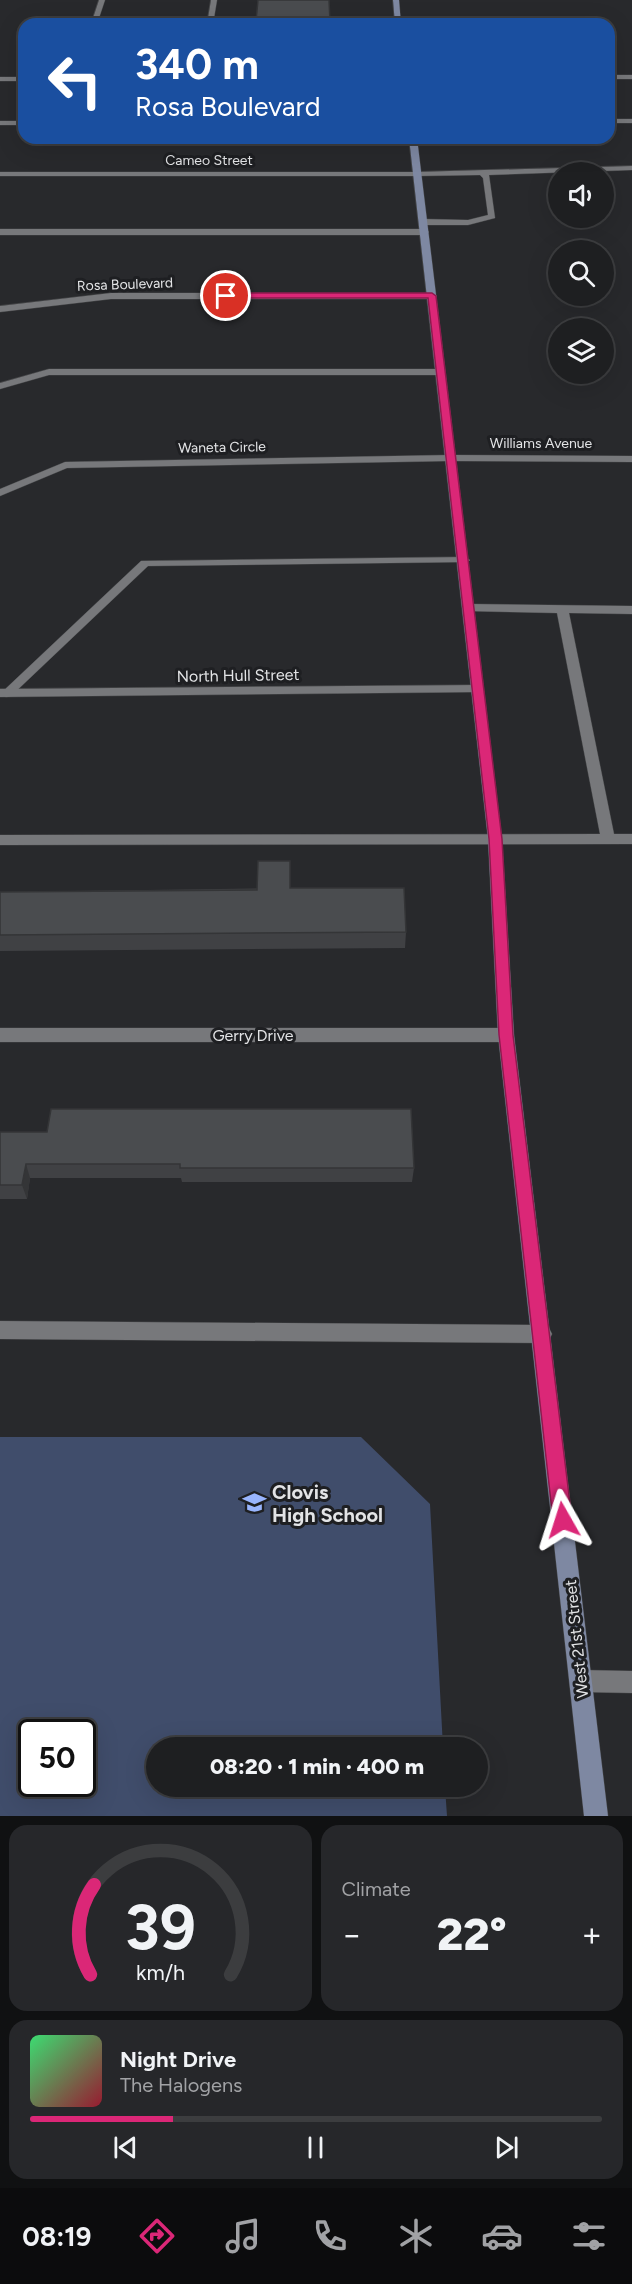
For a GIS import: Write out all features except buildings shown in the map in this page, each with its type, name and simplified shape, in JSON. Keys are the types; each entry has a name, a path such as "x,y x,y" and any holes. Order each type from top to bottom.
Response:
{"main road":[{"path":"396,0 398,18"},
{"name":"West 21st Street","path":"414,144 439,372 470,608 495,839 506,1035 596,1816"}],"street":[{"path":"96,18 102,0"},
{"path":"211,18 214,0"},
{"path":"615,77 632,77"},
{"path":"0,79 18,79"},
{"path":"615,121 632,121"},
{"path":"0,123 18,123"},
{"name":"Cameo Street","path":"0,174 418,174 632,168"},
{"path":"0,232 424,227 486,220 492,216 487,177 477,172"},
{"name":"Rosa Boulevard","path":"0,309 111,296 432,296"},
{"path":"0,386 49,372 439,372"},
{"name":"Williams Avenue","path":"450,458 632,459"},
{"name":"Waneta Circle","path":"0,493 65,465 450,458"},
{"path":"3,693 145,563 464,560"},
{"path":"470,608 632,610"},
{"path":"562,609 608,839"},
{"name":"North Hull Street","path":"3,693 477,688"},
{"path":"0,840 632,838"},
{"name":"Gerry Drive","path":"0,1035 506,1035"},
{"path":"0,1330 542,1334"},
{"path":"581,1682 632,1682"}],"shaded area":[{"path":"0,1437 361,1437 430,1504 442,1737 146,1737 146,1797 446,1797 447,1816 0,1816"}],"place":[{"name":"Clovis High School","path":"254,1503"}],"route":[{"path":"226,296 432,296 439,372 470,608 495,839 506,1035 563,1520"}]}
